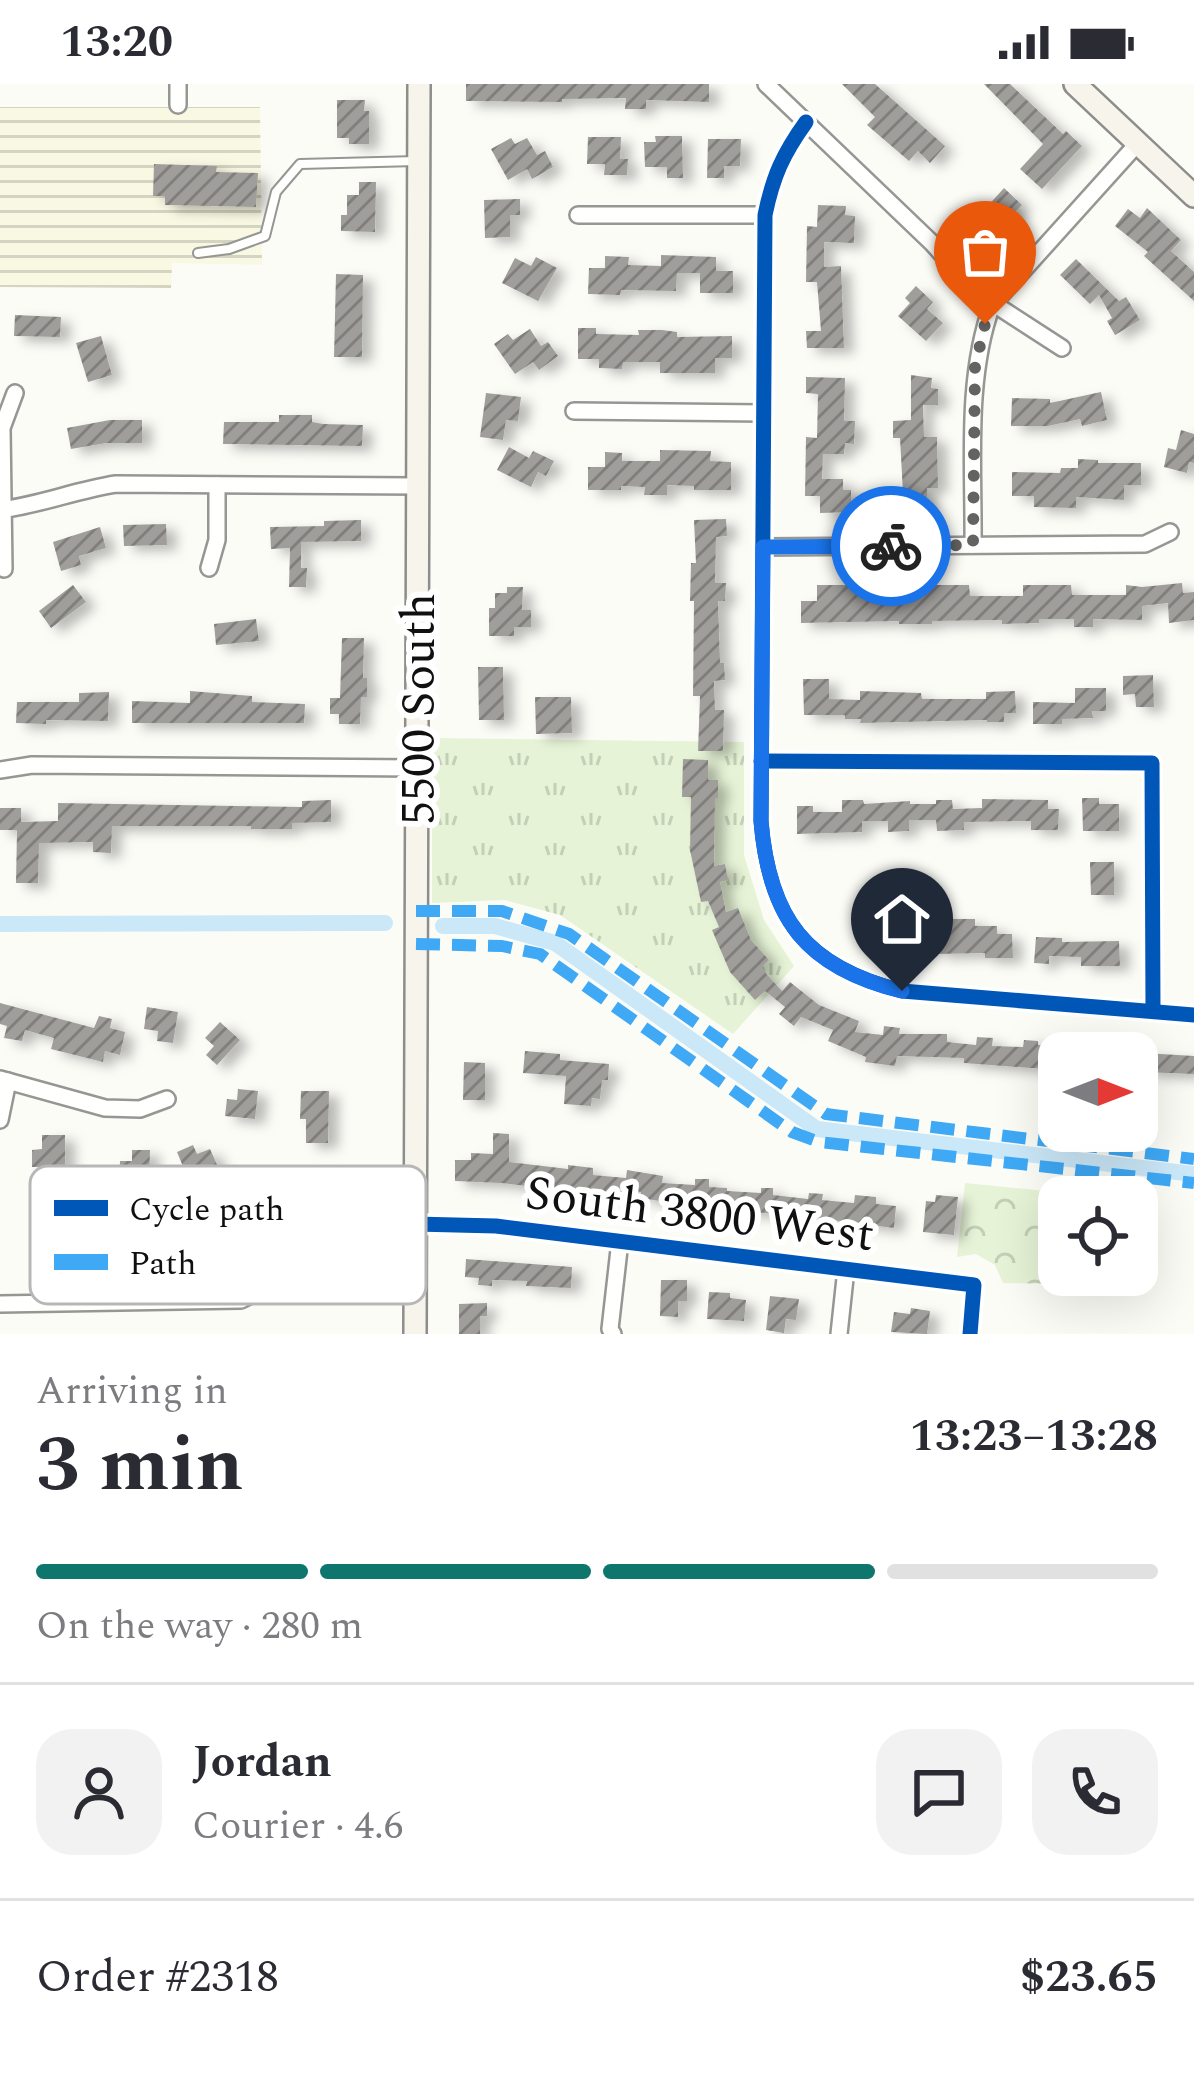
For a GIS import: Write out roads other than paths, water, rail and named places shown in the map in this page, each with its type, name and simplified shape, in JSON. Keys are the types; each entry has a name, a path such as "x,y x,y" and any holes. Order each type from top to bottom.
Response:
{"main road":[{"name":"5500 South","path":"415,1166 419,84"},
{"path":"1080,86 1194,196"}],"street":[{"path":"178,84 178,105"},
{"path":"766,84 932,243 977,293 1062,348"},
{"path":"806,122 784,153 766,215 761,821 764,856 775,892 792,925 814,952 868,982 902,991 1194,1015"},
{"path":"973,545 975,367 992,305 1138,143"},
{"path":"578,215 766,215"},
{"path":"4,569 2,428 15,393"},
{"path":"574,411 764,412"},
{"path":"2,510 116,484 418,486"},
{"path":"209,568 217,540 218,485"},
{"path":"763,547 1145,544 1170,532"},
{"path":"761,761 1152,763 1153,1011"},
{"path":"0,770 32,765 417,768"},
{"path":"0,1120 4,1080 105,1108 140,1109 167,1099"},
{"name":"South 3800 West","path":"426,1224 496,1226 974,1286 970,1334"},
{"path":"613,1334 620,1241"},
{"path":"839,1334 846,1269"},
{"path":"0,1304 30,1304"}],"lane":[{"path":"198,253 229,249 265,236 276,192 300,164 419,161"}],"waterway":[{"path":"0,924 385,923"},
{"path":"443,926 495,926 555,943 817,1129 1194,1174"}]}
